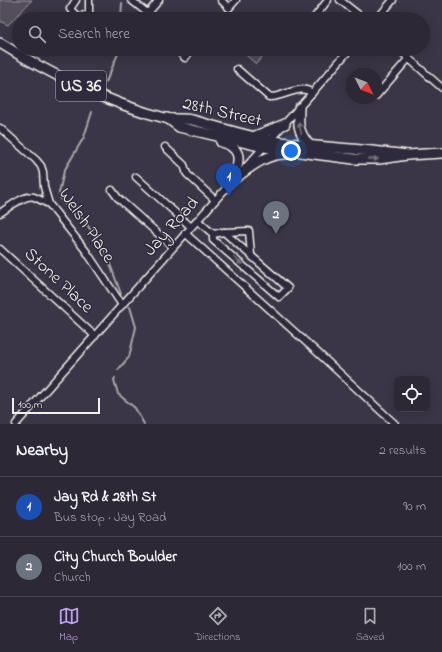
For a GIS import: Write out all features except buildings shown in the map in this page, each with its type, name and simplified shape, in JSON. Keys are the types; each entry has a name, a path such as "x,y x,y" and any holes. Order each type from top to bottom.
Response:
{"highway":[{"name":"28th Street","path":"1,46 12,52"},
{"name":"28th Street","path":"20,56 77,84 129,106 167,118 183,118 253,137 267,143"},
{"path":"234,180 268,156 308,150 299,130 299,108"},
{"name":"28th Street","path":"167,118 179,127 267,143"},
{"path":"253,137 285,124"},
{"path":"179,127 190,133 229,144 234,148 239,162 234,180"},
{"name":"US 36","path":"267,143 308,150 379,151 407,155 442,153"}],"street":[{"path":"74,12 70,8 76,0"},
{"path":"89,0 89,12"},
{"path":"131,0 147,12"},
{"path":"149,12 159,0"},
{"path":"221,0 229,8 236,0"},
{"path":"319,12 328,0"},
{"path":"340,0 355,12"},
{"path":"382,12 393,0"},
{"name":"Jay Road","path":"16,424 197,220 285,124 344,56"},
{"path":"407,56 442,88"},
{"path":"382,89 409,58"},
{"path":"237,69 269,97 276,97 302,90 309,90 312,93"},
{"name":"Welsh Place","path":"0,128 41,166 44,187 49,204 86,251 122,305"},
{"path":"165,147 184,165 187,174 215,200"},
{"path":"136,178 191,227"},
{"path":"112,190 118,198 173,247"},
{"path":"0,213 22,199 33,196 44,203 49,204"},
{"path":"197,220 213,234 213,240 279,297 288,288 224,232"},
{"path":"213,234 249,231 250,255"},
{"path":"185,234 395,424"},
{"name":"Stone Place","path":"0,249 94,336"}],"shaded area":[{"path":"0,0 32,0 20,12 12,12 12,21 8,25 0,21"},
{"path":"247,56 263,56 256,64"}],"waterway":[{"path":"121,12 122,3"},
{"path":"106,82 117,56"},
{"path":"92,112 84,137 64,171 59,193 62,202 84,220 106,253 121,294"},
{"path":"118,370 129,357 136,327 130,307"},
{"path":"115,378 114,380 118,394 135,408 144,424"}],"place":[{"name":"Jay Rd & 28th St","path":"229,196"},
{"name":"City Church Boulder","path":"276,234"}]}
